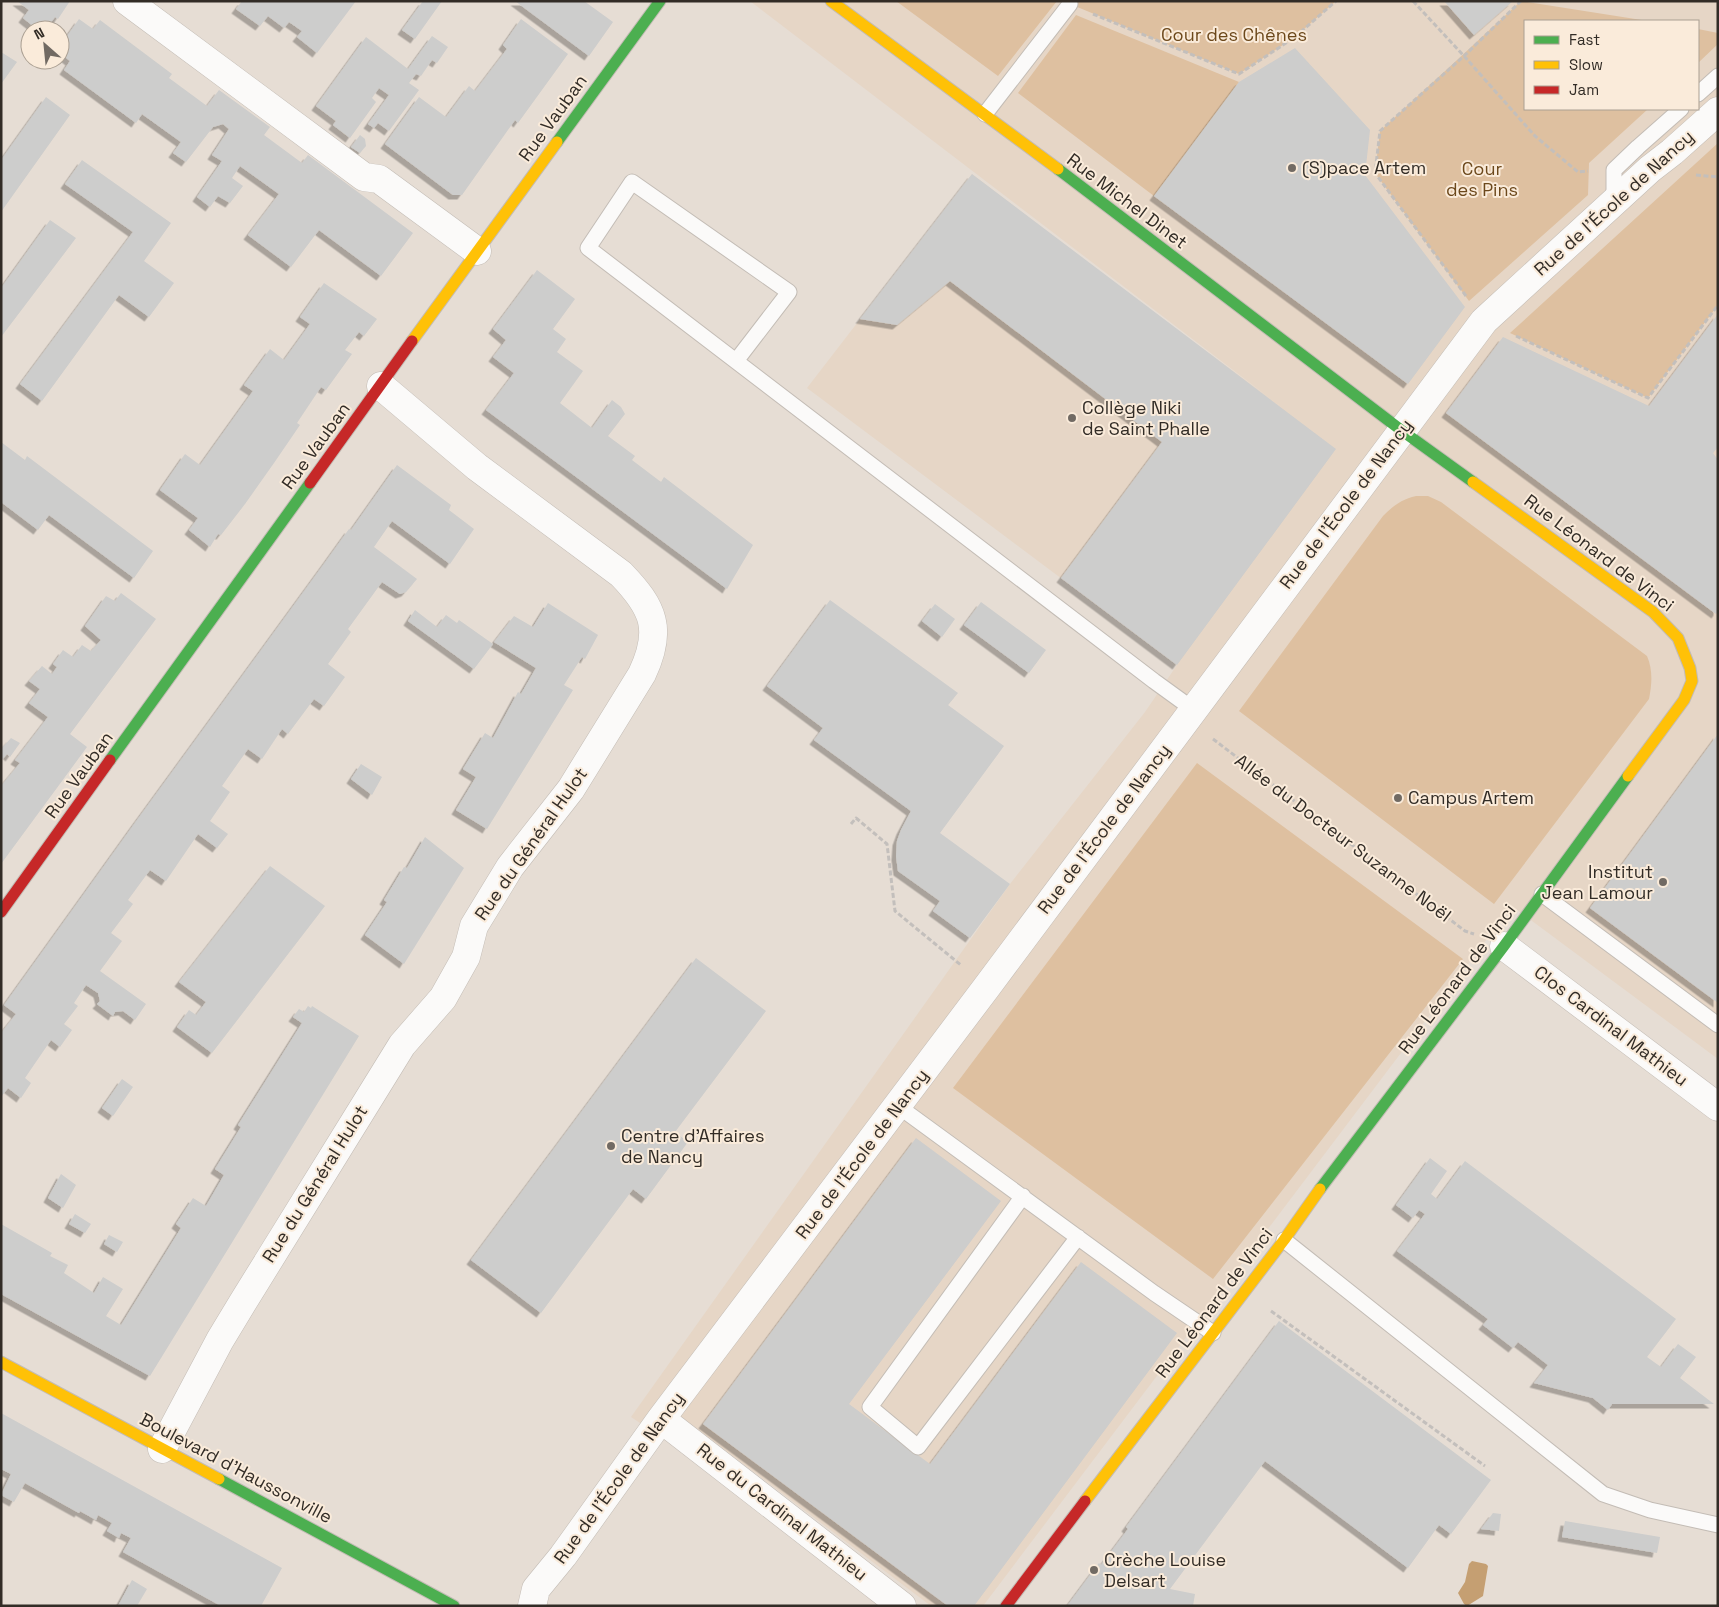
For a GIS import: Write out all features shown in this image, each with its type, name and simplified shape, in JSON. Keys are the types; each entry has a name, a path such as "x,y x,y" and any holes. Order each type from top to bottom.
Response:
{"street":[{"path":"127,1 364,176 379,179 478,251"},
{"name":"Rue Vauban","path":"1,912 660,1"},
{"name":"Rue Michel Dinet","path":"831,1 985,114 1401,430"},
{"name":"Rue de l'École de Nancy","path":"510,1606 534,1598 661,1419 898,1106 1484,321 1614,202 1718,111"},
{"name":"Rue du Général Hulot","path":"162,1449 220,1340 288,1228 402,1045 443,998 466,957 474,926 510,867 571,789 642,674 652,649 653,629 649,610 636,589 621,574 477,467 381,386"},
{"name":"Rue Léonard de Vinci","path":"1006,1606 1504,946 1684,700 1692,681 1690,668 1678,638 1652,612 1401,430"},
{"name":"Clos Cardinal Mathieu","path":"1504,946 1718,1107"},
{"name":"Boulevard d'Haussonville","path":"1,1362 454,1606"},
{"name":"Rue du Cardinal Mathieu","path":"661,1419 902,1606"}],"lane":[{"path":"985,114 1070,4"},
{"path":"1699,93 1718,76"},
{"path":"1614,202 1614,170 1680,110"},
{"path":"736,362 788,292 632,182 588,248 1190,714"},
{"path":"1542,894 1718,1025"},
{"path":"898,1106 1154,1293 1213,1333"},
{"path":"1023,1196 870,1407 918,1447 1078,1237"},
{"path":"1284,1240 1603,1494 1650,1510 1718,1525"}],"path":[{"path":"1070,4 1239,74 1295,37 1336,1"},
{"path":"1413,1 1535,136 1578,172 1588,171"},
{"path":"1521,1 1464,56 1380,131 1375,173 1484,321 1648,398 1718,305"},
{"path":"1711,177 1718,177"},
{"name":"Allée du Docteur Suzanne Noël","path":"1190,714 1465,931 1504,946"},
{"path":"851,824 856,818 887,844 895,911 955,959 986,988"},
{"path":"1244,1291 1486,1466"}],"shaded area":[{"name":"Campus Artem","path":"750,1 1718,1 1718,1059 1512,906 983,1606 931,1606 677,1414 661,1437 631,1417 1010,884 1145,712 1177,665 807,388 972,174 1105,276 1279,405"},
{"path":"1472,1561 1488,1566 1483,1596 1467,1606 1458,1593 1465,1582 1469,1564"}],"green space":[{"path":"896,1 1057,1 998,76"},
{"name":"Cour des Chênes","path":"1068,1 1336,1 1295,37 1239,74 1070,4"},
{"name":"Cour des Pins","path":"1521,1 1642,20 1524,20 1524,110 1647,110 1589,163 1588,195 1469,301 1375,173 1380,131"},
{"path":"1076,15 1239,82 1154,196 1018,93"},
{"path":"1699,29 1718,33 1718,44 1699,62"},
{"path":"1718,143 1718,305 1648,398 1510,333"},
{"path":"1416,496 1428,496 1441,502 1647,656 1651,672 1649,699 1494,904 1239,711 1383,516 1398,503"},
{"path":"1197,763 1463,959 1213,1279 953,1088"}],"building":[{"path":"17,1 70,1 58,19 55,17 53,20 26,20 23,18 29,10"},
{"path":"242,1 356,1 317,53 297,37 302,31 289,22 284,28 268,16 260,26 236,9"},
{"path":"423,1 442,1 415,39 402,30"},
{"path":"515,1 584,1 613,22 589,56"},
{"path":"1444,1 1513,1 1474,35"},
{"path":"79,19 93,29 100,20 172,74 169,78 207,106 219,90 270,127 264,135 302,163 308,155 413,233 381,276 319,230 291,267 248,235 279,194 240,166 232,178 243,186 230,203 218,196 210,207 197,197 222,161 212,155 229,129 223,124 213,127 186,162 173,153 181,142 142,114 136,123 64,70 70,70 70,32"},
{"path":"521,19 568,54 518,123 515,120 462,195 453,195 385,144 419,97 446,117 469,86 475,91 507,49 503,45"},
{"path":"432,36 448,47 437,63 432,60 421,76 416,74 409,83 419,90 389,131 378,123 374,128 368,124 389,95 379,88 372,98 376,102 350,138 333,125 336,121 316,106 366,37 408,69"},
{"path":"1295,48 1370,130 1365,175 1465,307 1408,384 1154,196 1239,82"},
{"path":"1,52 17,62 1,84"},
{"path":"46,97 70,115 1,212 1,160"},
{"path":"360,135 365,139 366,146 360,153 351,147"},
{"path":"82,160 171,223 144,261 174,283 149,317 119,295 42,401 20,384 133,232 65,184"},
{"path":"972,174 1336,449 1177,665 1061,578 1162,442 950,281 897,325 860,319"},
{"path":"50,220 76,238 1,337 1,288"},
{"path":"537,270 575,299 553,329 566,339 557,352 583,371 560,403 592,428 612,400 621,407 625,414 608,436 635,456 632,460 661,482 664,477 753,545 727,589 486,410 514,373 493,357 506,340 493,329"},
{"path":"324,283 377,319 364,336 359,332 345,350 352,354 326,390 321,387 297,423 300,425 274,463 245,504 221,535 218,534 210,547 189,530 198,518 160,490 185,454 200,465 253,391 244,385 270,349 284,360 310,324 300,317"},
{"path":"1718,314 1718,447 1713,453 1718,460 1718,611 1716,614 1446,413 1503,337 1649,406"},
{"path":"1,442 25,460 27,456 153,551 134,578 49,515 38,530 1,502"},
{"path":"397,465 451,505 449,510 474,529 450,564 392,521 374,547 417,579 406,592 400,594 382,582 348,629 351,632 328,664 345,677 324,706 314,699 288,734 282,729 262,759 248,749 222,786 230,792 210,821 228,834 217,848 198,834 166,881 150,870 128,900 133,904 111,933 122,941 100,971 146,1004 135,1020 123,1011 115,1012 113,1016 97,1004 100,1001 98,993 86,985 74,1003 78,1006 64,1024 72,1030 60,1047 51,1040 25,1078 31,1083 21,1098 8,1088 1,1097 1,1033 16,1014 4,1005"},
{"path":"121,593 156,619 70,734 87,747 1,864 1,786 20,763 15,760 48,717 29,703 40,689 29,681 42,666 52,674 57,667 53,664 63,650 73,657 82,645 91,651 101,640 85,626 106,596 115,601"},
{"path":"830,600 958,693 948,705 1004,746 940,833 1010,884 970,938 933,911 940,901 898,871 897,841 911,811 814,740 823,728 767,686"},
{"path":"981,602 1046,650 1029,673 964,625"},
{"path":"548,603 598,635 585,659 582,657 564,685 573,690 487,829 456,810 476,777 463,769 485,733 493,738 518,692 521,694 536,668 494,642 514,616 533,627"},
{"path":"935,604 955,619 942,637 922,621"},
{"path":"415,610 437,627 446,615 457,623 459,620 493,644 474,669 408,621"},
{"name":"Institut Jean Lamour","path":"1718,734 1718,1003 1590,908"},
{"path":"11,738 20,743 10,757 7,754 1,761 1,749"},
{"path":"361,764 382,777 372,795 351,779"},
{"path":"425,837 464,868 404,964 365,935 387,902 384,900 404,867 407,868"},
{"path":"270,866 325,906 212,1053 177,1027 189,1010 196,1015 206,1002 179,982"},
{"name":"Centre d'Affaires de Nancy","path":"696,958 766,1011 675,1132 688,1142 646,1199 633,1189 541,1313 471,1260"},
{"path":"308,1006 311,1008 312,1006 359,1036 150,1376 1,1294 1,1224 52,1253 50,1256 68,1265 64,1273 94,1293 103,1277 123,1289 106,1316 121,1325 181,1228 176,1224 193,1198 206,1206 224,1175 215,1169 241,1127 238,1125 302,1023 293,1017 299,1009 304,1012"},
{"path":"122,1079 133,1087 113,1116 102,1108"},
{"path":"916,1138 1001,1201 849,1404 930,1464 1081,1262 1177,1333 974,1606 948,1606 703,1424"},
{"path":"1430,1158 1447,1171 1431,1194 1437,1199 1465,1161 1676,1319 1647,1357 1661,1367 1678,1344 1696,1357 1680,1378 1714,1404 1612,1404 1608,1410 1593,1398 1534,1383 1548,1365 1518,1342 1513,1348 1483,1325 1488,1319 1397,1251 1425,1214 1419,1210 1413,1218 1396,1205"},
{"path":"61,1174 76,1185 63,1208 48,1198"},
{"path":"75,1214 91,1224 85,1233 69,1224"},
{"path":"109,1235 123,1242 117,1252 104,1244"},
{"path":"1279,1321 1491,1480 1451,1534 1439,1525 1408,1568 1265,1461 1170,1589 1195,1594 1193,1606 1067,1606 1099,1563 1101,1565 1128,1529 1126,1527"},
{"path":"1,1413 282,1568 261,1606 221,1606 123,1552 131,1538 121,1533 119,1538 107,1531 112,1523 98,1515 96,1520 80,1511 79,1513 25,1483 14,1502 1,1495 11,1474 1,1469"},
{"path":"1493,1513 1501,1514 1499,1531 1481,1529"},
{"path":"1565,1521 1660,1537 1657,1553 1562,1537"},
{"path":"132,1580 147,1589 137,1606 118,1606"}],"traffic: fast":[{"path":"557,142 660,1"},
{"path":"1058,169 1401,430 1473,482"},
{"path":"110,760 310,483"},
{"path":"1320,1189 1504,946 1628,776"},
{"path":"219,1479 454,1606"}],"traffic: slow":[{"path":"831,1 1058,169"},
{"path":"412,341 557,142"},
{"path":"1473,482 1653,612 1678,638 1690,668 1692,681 1684,700 1628,776"},
{"path":"1085,1501 1284,1240 1320,1189"},
{"path":"1,1362 219,1479"}],"traffic: jam":[{"path":"310,483 412,341"},
{"path":"1,912 110,760"},
{"path":"1006,1606 1085,1501"}],"place":[{"name":"(S)pace Artem","path":"1292,168"},
{"name":"Collège Niki de Saint Phalle","path":"1072,418"},
{"name":"Campus Artem","path":"1398,798"},
{"name":"Institut Jean Lamour","path":"1663,882"},
{"name":"Centre d'Affaires de Nancy","path":"611,1146"},
{"name":"Crèche Louise Delsart","path":"1094,1570"}]}
